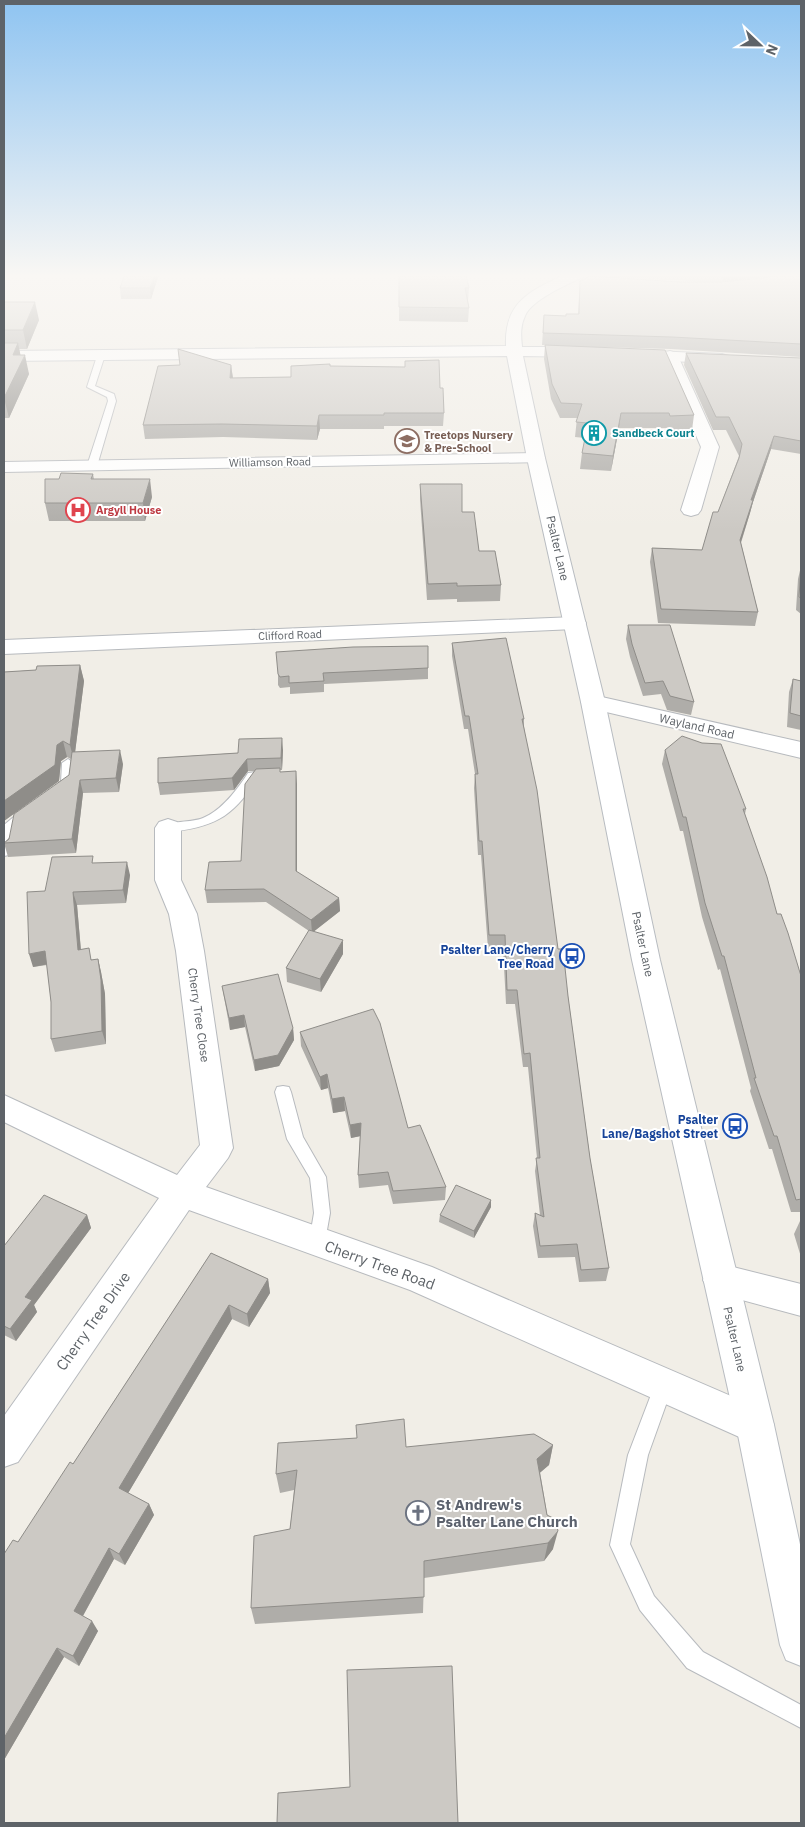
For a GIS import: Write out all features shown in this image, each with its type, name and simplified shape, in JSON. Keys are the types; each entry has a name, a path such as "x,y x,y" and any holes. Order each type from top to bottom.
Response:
{"street":[{"name":"Psalter Lane","path":"516,359 536,458 593,702 646,960 755,1425 801,1646"},
{"path":"671,359 710,448 691,510"},
{"path":"722,359 734,360"},
{"name":"Williamson Road","path":"4,467 536,458"},
{"name":"Clifford Road","path":"4,647 575,623"},
{"name":"Wayland Road","path":"593,702 801,750"},
{"name":"Cherry Tree Close","path":"168,828 168,880 183,914 190,951 217,1148 182,1193"},
{"name":"Cherry Tree Road","path":"4,1108 182,1193 420,1278 755,1425"},
{"name":"Cherry Tree Drive","path":"4,1448 182,1193"},
{"path":"721,1280 801,1300"}],"lane":[{"path":"92,466 112,401 111,396 91,387 100,359"},
{"path":"53,794 67,784 68,763"},
{"path":"168,828 204,823 227,806 246,788 252,776 272,775"},
{"path":"4,852 10,825 39,804"},
{"path":"283,1092 295,1139 318,1178 322,1213 318,1242"},
{"path":"664,1385 638,1456 620,1545 647,1603 696,1660 801,1718"}],"building":[{"path":"4,359 23,359 4,398"},
{"path":"179,359 212,359 231,365 230,378 291,377 291,366 330,364 330,366 405,367 405,361 439,360 440,388 443,388 444,413 319,415 317,426 143,425 158,366 180,365"},
{"path":"548,359 669,359 694,415 670,416 669,413 621,413 613,456 582,453 588,423 576,422 582,404 561,403 552,384"},
{"path":"689,359 801,359 801,441 774,436 751,500 753,500 740,540 758,612 661,609 652,548 702,550 713,512 718,512 739,458 742,444 729,417 716,417"},
{"path":"61,473 93,474 91,479 150,479 143,503 45,503 45,479 59,479"},
{"path":"420,484 462,484 462,512 474,512 479,551 495,551 501,585 457,586 457,583 428,584"},
{"path":"801,567 801,598 799,597"},
{"path":"628,625 670,625 694,702 670,696 663,681 645,683 632,644"},
{"path":"506,638 537,790 558,949 563,949 590,1158 609,1268 581,1270 577,1244 540,1246 535,1213 544,1217 536,1158 540,1158 530,1053 524,1054 517,990 507,990 505,935 489,935 482,841 479,841 475,774 478,774 469,716 465,716 452,643"},
{"path":"428,646 428,668 323,673 324,681 289,683 289,676 280,677 278,674 276,652 353,647"},
{"path":"80,665 70,745 63,741 57,745 55,765 4,801 4,672 36,670 37,666"},
{"path":"793,679 801,681 801,716 790,713"},
{"path":"682,736 702,743 721,744 746,809 743,809 767,877 777,914 781,914 801,976 801,1199 796,1200 777,1136 774,1136 754,1078 756,1078 724,956 722,956 705,903 686,817 683,817 665,750"},
{"path":"282,738 281,758 247,759 232,778 158,783 158,758 238,753 239,739"},
{"path":"120,750 116,778 80,780 72,839 4,843 9,839 14,814 69,775 72,752"},
{"path":"280,768 280,772 296,771 296,871 339,898 311,920 264,889 205,890 209,862 241,861 245,784 256,769"},
{"path":"93,856 92,863 127,862 123,890 73,892 78,950 89,948 91,960 98,959 101,980 102,1031 51,1039 51,1002 45,951 29,954 27,892 45,891 52,857"},
{"path":"309,930 343,940 320,979 286,968"},
{"path":"278,974 293,1028 278,1055 254,1060 244,1015 229,1018 222,986"},
{"path":"373,1009 380,1023 408,1128 420,1125 446,1187 393,1191 388,1172 358,1175 361,1123 350,1125 344,1097 332,1099 327,1074 320,1077 300,1032"},
{"path":"456,1185 491,1200 474,1231 440,1215"},
{"path":"44,1195 87,1215 25,1297 32,1300 10,1329 4,1326 4,1246"},
{"path":"211,1253 268,1279 247,1314 229,1305 119,1488 149,1504 119,1554 109,1548 74,1611 92,1621 73,1656 57,1648 4,1738 4,1554 13,1540 18,1542 70,1462 73,1464"},
{"name":"St Andrew's Psalter Lane Church","path":"404,1419 406,1447 534,1434 553,1445 537,1459 547,1515 555,1519 558,1531 548,1543 424,1561 424,1597 251,1608 254,1536 290,1529 297,1470 276,1474 278,1443 357,1438 356,1425"},
{"path":"452,1666 458,1823 277,1823 278,1793 350,1787 347,1670"}],"place":[{"name":"Sandbeck Court","path":"594,433"},
{"name":"Treetops Nursery & Pre-School","path":"407,441"},
{"name":"Argyll House","path":"78,510"},
{"name":"Psalter Lane/Cherry Tree Road","path":"572,956"},
{"name":"Psalter Lane/Bagshot Street","path":"735,1126"},
{"name":"St Andrew's Psalter Lane Church","path":"418,1513"}]}
